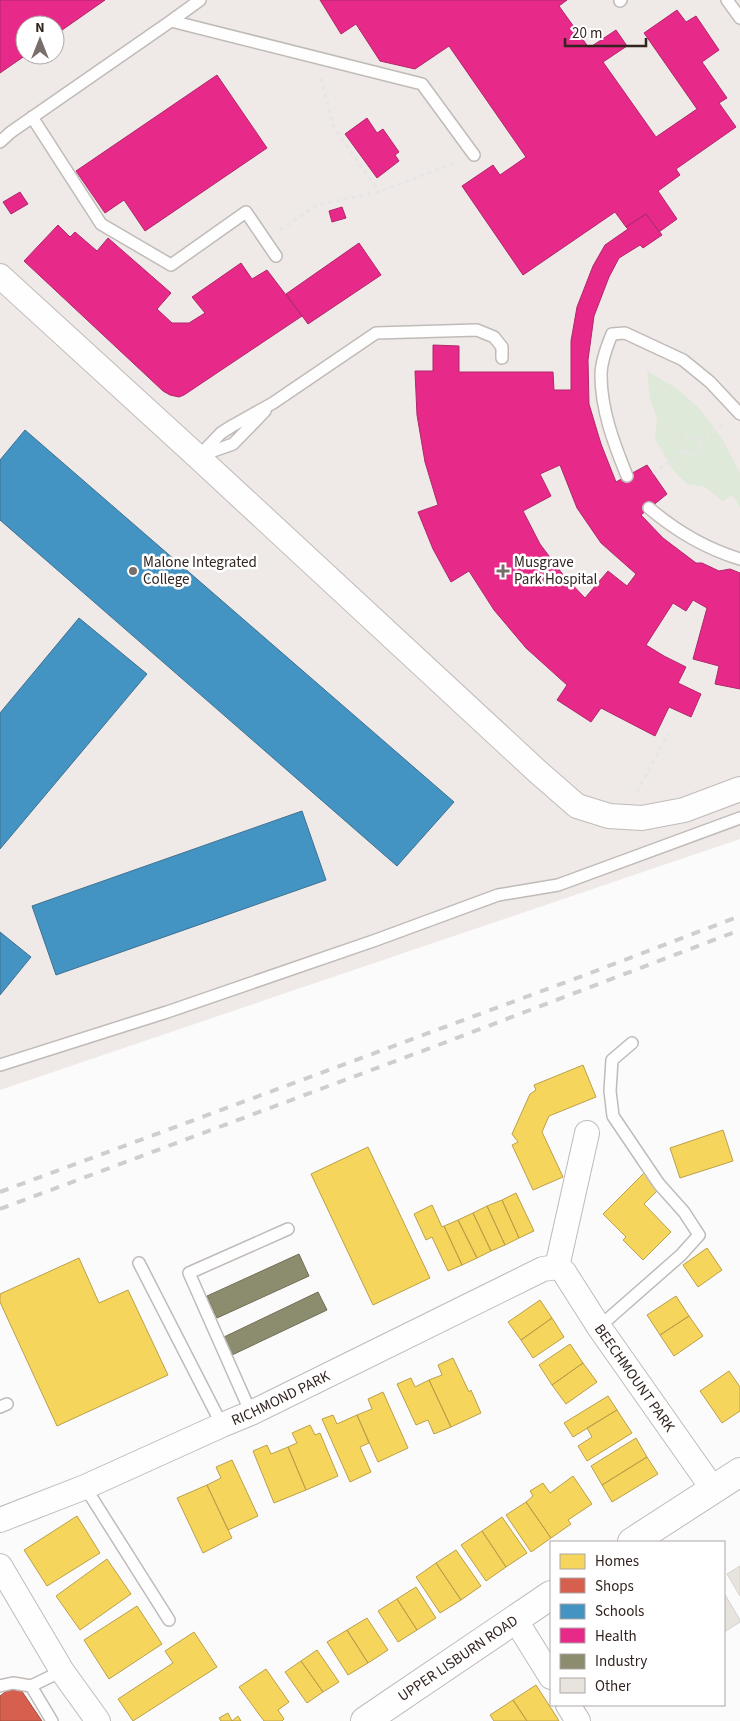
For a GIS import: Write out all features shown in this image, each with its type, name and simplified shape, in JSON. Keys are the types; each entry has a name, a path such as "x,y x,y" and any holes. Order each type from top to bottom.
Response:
{"main road":[{"path":"634,1541 740,1472"},
{"name":"UPPER LISBURN ROAD","path":"365,1721 550,1596"}],"street":[{"path":"0,276 577,806 609,816 642,818 684,810 740,790"},
{"path":"557,1267 587,1133"},
{"name":"BEECHMOUNT PARK","path":"557,1267 564,1272 599,1326 713,1489"},
{"name":"RICHMOND PARK","path":"0,1520 85,1487 250,1414 544,1270 557,1267"},
{"path":"0,1566 62,1671 98,1721"},
{"path":"515,1619 550,1675"},
{"path":"569,1706 578,1721"}],"lane":[{"path":"0,142 32,117 200,0"},
{"path":"727,0 740,18"},
{"path":"171,21 422,84 474,155"},
{"path":"32,117 101,224 171,264 246,212 276,256"},
{"path":"198,457 221,433 273,403 376,333 477,330 494,336 502,347 502,358"},
{"path":"627,476 605,412 600,374 612,334 625,333 683,360 710,382 736,417"},
{"path":"198,457 233,444 273,403"},
{"path":"650,508 663,520 694,540 740,559"},
{"path":"0,1065 185,1006 376,940 498,894 558,885 740,818"},
{"path":"599,1326 699,1235 684,1212 659,1184 613,1116 610,1091 612,1060 632,1043"},
{"path":"250,1414 189,1273 288,1229"},
{"path":"140,1263 222,1425"},
{"path":"85,1487 169,1620"},
{"path":"0,1686 13,1682 30,1686 62,1671"},
{"path":"30,1686 52,1721"}],"path":[{"path":"315,57 334,128 380,192"},
{"path":"265,240 317,205 380,192 474,155"},
{"path":"699,441 736,417"},
{"path":"692,436 699,441 701,447 696,454 690,455 684,451 682,443 686,438 692,436"},
{"path":"653,473 684,451"},
{"path":"624,817 668,734"}],"shaded area":[{"name":"Musgrave Park Hospital","path":"0,0 740,0 740,839 0,1090"}],"green space":[{"path":"647,371 676,388 698,407 722,438 740,473 740,507 732,495 723,501 705,487 687,484 673,470 655,439 657,418 650,399"}],"building: Homes":[{"path":"583,1065 596,1097 549,1116 542,1132 563,1177 533,1190 512,1145 518,1142 512,1134 530,1094 536,1090 534,1085"},
{"path":"723,1130 733,1161 680,1178 670,1148"},
{"path":"368,1147 430,1278 373,1305 311,1174"},
{"path":"645,1172 660,1188 644,1204 671,1232 643,1260 623,1240 626,1237 603,1214"},
{"path":"516,1193 534,1231 519,1238 502,1200"},
{"path":"502,1200 519,1238 505,1245 487,1206"},
{"path":"432,1205 462,1265 448,1271 432,1237 426,1240 414,1214"},
{"path":"487,1206 505,1245 491,1251 473,1213"},
{"path":"473,1213 491,1251 477,1258 458,1220"},
{"path":"458,1220 477,1258 462,1265 444,1226"},
{"path":"707,1248 722,1270 698,1287 683,1265"},
{"path":"79,1258 99,1303 128,1290 168,1375 57,1426 0,1302 0,1294"},
{"path":"676,1296 689,1316 660,1335 647,1315"},
{"path":"540,1300 552,1318 521,1340 508,1322"},
{"path":"689,1316 703,1336 674,1356 660,1335"},
{"path":"552,1318 564,1337 533,1358 521,1340"},
{"path":"570,1344 583,1363 552,1385 539,1365"},
{"path":"453,1358 469,1392 471,1390 481,1413 451,1427 429,1380 442,1375 438,1365"},
{"path":"583,1363 597,1382 566,1404 552,1385"},
{"path":"729,1371 740,1387 740,1411 722,1423 700,1391"},
{"path":"411,1378 415,1387 429,1380 451,1427 434,1434 428,1420 416,1425 397,1384"},
{"path":"383,1392 408,1448 378,1462 357,1415 372,1409 368,1399"},
{"path":"608,1396 617,1410 573,1437 564,1423"},
{"path":"617,1410 632,1433 587,1461 578,1446 592,1437 587,1428"},
{"path":"333,1415 337,1424 357,1415 369,1443 360,1447 371,1472 350,1482 322,1419"},
{"path":"310,1425 315,1435 320,1433 338,1476 306,1490 288,1447 297,1443 292,1433"},
{"path":"636,1438 647,1457 602,1485 591,1466"},
{"path":"267,1445 271,1454 288,1447 306,1490 274,1503 253,1451"},
{"path":"647,1457 658,1474 612,1502 602,1485"},
{"path":"232,1460 258,1516 228,1530 207,1485 221,1478 216,1467"},
{"path":"573,1476 592,1504 568,1520 571,1524 551,1538 526,1502 533,1496 530,1491 543,1483 550,1493"},
{"path":"207,1485 232,1538 203,1553 177,1498"},
{"path":"526,1502 551,1538 531,1552 506,1515"},
{"path":"77,1516 100,1553 47,1586 24,1550"},
{"path":"502,1517 527,1553 506,1567 482,1531"},
{"path":"482,1531 506,1567 486,1581 461,1545"},
{"path":"456,1550 481,1586 461,1600 436,1563"},
{"path":"107,1559 131,1594 80,1630 56,1596"},
{"path":"436,1563 461,1600 440,1613 416,1577"},
{"path":"416,1587 436,1618 417,1630 397,1599"},
{"path":"397,1599 417,1630 398,1642 378,1611"},
{"path":"137,1606 162,1644 109,1679 84,1640"},
{"path":"367,1618 388,1650 368,1663 347,1630"},
{"path":"347,1630 368,1663 348,1675 327,1642"},
{"path":"194,1632 217,1667 133,1721 118,1699 173,1663 165,1651"},
{"path":"317,1650 339,1682 323,1692 301,1661"},
{"path":"301,1661 323,1692 307,1703 285,1672"},
{"path":"266,1669 289,1702 278,1710 284,1719 282,1721 264,1721 239,1687"},
{"path":"536,1685 559,1721 527,1721 513,1700"},
{"path":"513,1700 527,1721 494,1721 490,1715"},
{"path":"228,1713 232,1721 221,1721 219,1718"},
{"path":"238,1716 241,1721 232,1721"}],"building: Shops":[{"path":"8,1690 21,1690 42,1721 0,1721 0,1696"}],"building: Schools":[{"path":"25,430 454,802 397,866 0,520 0,460"},
{"path":"79,618 147,674 0,849 0,713"},
{"path":"302,811 326,880 56,975 32,906"},
{"path":"0,932 31,957 0,995"}],"building: Health":[{"path":"0,0 105,0 65,28 65,15 15,15 15,63 0,73"},
{"path":"320,0 567,0 559,6 589,48 616,30 627,46 603,62 656,137 697,109 644,33 677,10 686,22 696,16 719,50 702,62 727,98 719,103 736,127 676,169 680,175 658,191 677,219 659,232 646,214 626,227 615,212 523,275 462,186 493,165 500,175 526,157 449,46 415,69 380,61 356,24 341,34"},
{"path":"217,75 267,148 145,231 124,200 105,213 76,171"},
{"path":"367,118 377,133 383,129 399,152 395,155 399,161 377,178 345,134"},
{"path":"20,192 28,204 11,214 3,202"},
{"path":"342,207 346,218 332,222 329,211"},
{"path":"646,214 662,235 643,248 640,245 619,258 609,277 594,316 588,360 589,404 601,444 616,482 647,465 667,494 641,515 663,538 696,563 702,563 719,571 730,569 740,573 740,689 715,684 719,666 693,659 707,608 693,600 686,611 673,603 646,645 686,667 678,683 701,694 691,717 669,707 655,736 601,708 591,722 557,700 567,685 526,648 494,610 469,571 451,582 433,549 418,512 438,505 425,462 417,415 415,371 433,371 433,345 459,346 459,372 553,372 554,390 571,390 571,341 577,307 593,266 605,245 628,229 626,227","holes":["560,465 577,508 601,543 636,574 627,586 608,571 585,598 564,576 540,544 523,511 551,496 540,474"]},
{"path":"58,225 70,237 75,232 97,251 108,238 171,293 157,309 172,323 189,323 205,313 192,297 241,263 252,279 267,270 302,316 184,395 179,397 170,395 163,391 24,261"},
{"path":"359,243 381,275 308,324 286,294"}],"building: Industry":[{"path":"299,1254 309,1276 217,1318 207,1296"},
{"path":"318,1292 327,1310 232,1355 224,1337"}],"building: Other":[{"path":"740,1566 740,1596 727,1574"},
{"path":"725,1595 740,1620 740,1622 725,1631"}],"railway":[{"path":"0,1192 740,916"},
{"path":"0,1209 740,930"}],"place":[{"name":"Malone Integrated College","path":"133,571"},
{"name":"Musgrave Park Hospital","path":"503,571"}]}
